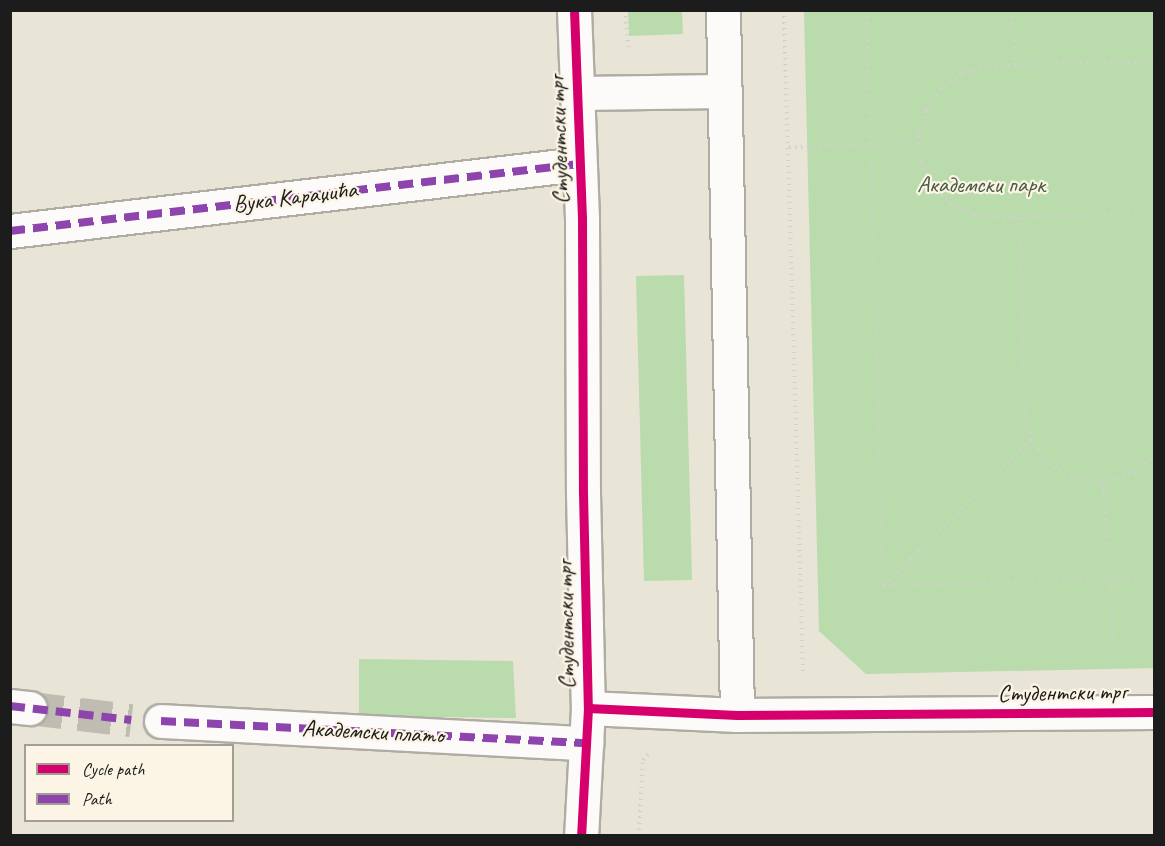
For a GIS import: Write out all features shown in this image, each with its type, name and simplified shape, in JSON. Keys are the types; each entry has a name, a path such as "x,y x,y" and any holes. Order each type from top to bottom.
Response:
{"street":[{"name":"Студентски трг","path":"574,10 579,164 588,708 737,715 1155,712"},
{"path":"723,10 737,715"},
{"path":"577,93 724,91"},
{"name":"Вука Караџића","path":"10,231 579,164"},
{"path":"580,836 588,708"},
{"name":"Академски плато","path":"161,721 586,742"}],"path":[{"path":"784,10 789,147 920,143"},
{"path":"867,10 883,586"},
{"path":"1013,10 1015,65"},
{"path":"1155,63 1015,65 986,67 961,74 940,89 926,111 918,136 922,162 933,186 951,204 975,215 1019,218 1155,213"},
{"path":"1019,218 1025,421 1031,439 1045,460 1065,474 1088,481 1104,482 1136,472 1155,456"},
{"path":"883,586 1031,439"},
{"path":"1104,482 1116,712"},
{"path":"883,586 1155,578"}],"green space":[{"path":"628,11 682,11 683,34 629,36"},
{"name":"Академски парк","path":"804,11 1154,11 1154,668 866,674 819,631"},
{"path":"684,275 692,580 644,581 636,276"},
{"path":"359,659 513,661 516,718 359,716"}],"tunnel":[{"path":"30,708 131,720"}],"marked path":[{"path":"10,231 579,164"},
{"path":"10,706 131,720"},
{"path":"161,721 586,743"}],"cycle path":[{"path":"574,10 582,218 583,493 588,708 581,836"},
{"path":"588,708 737,715 1154,712"}]}
